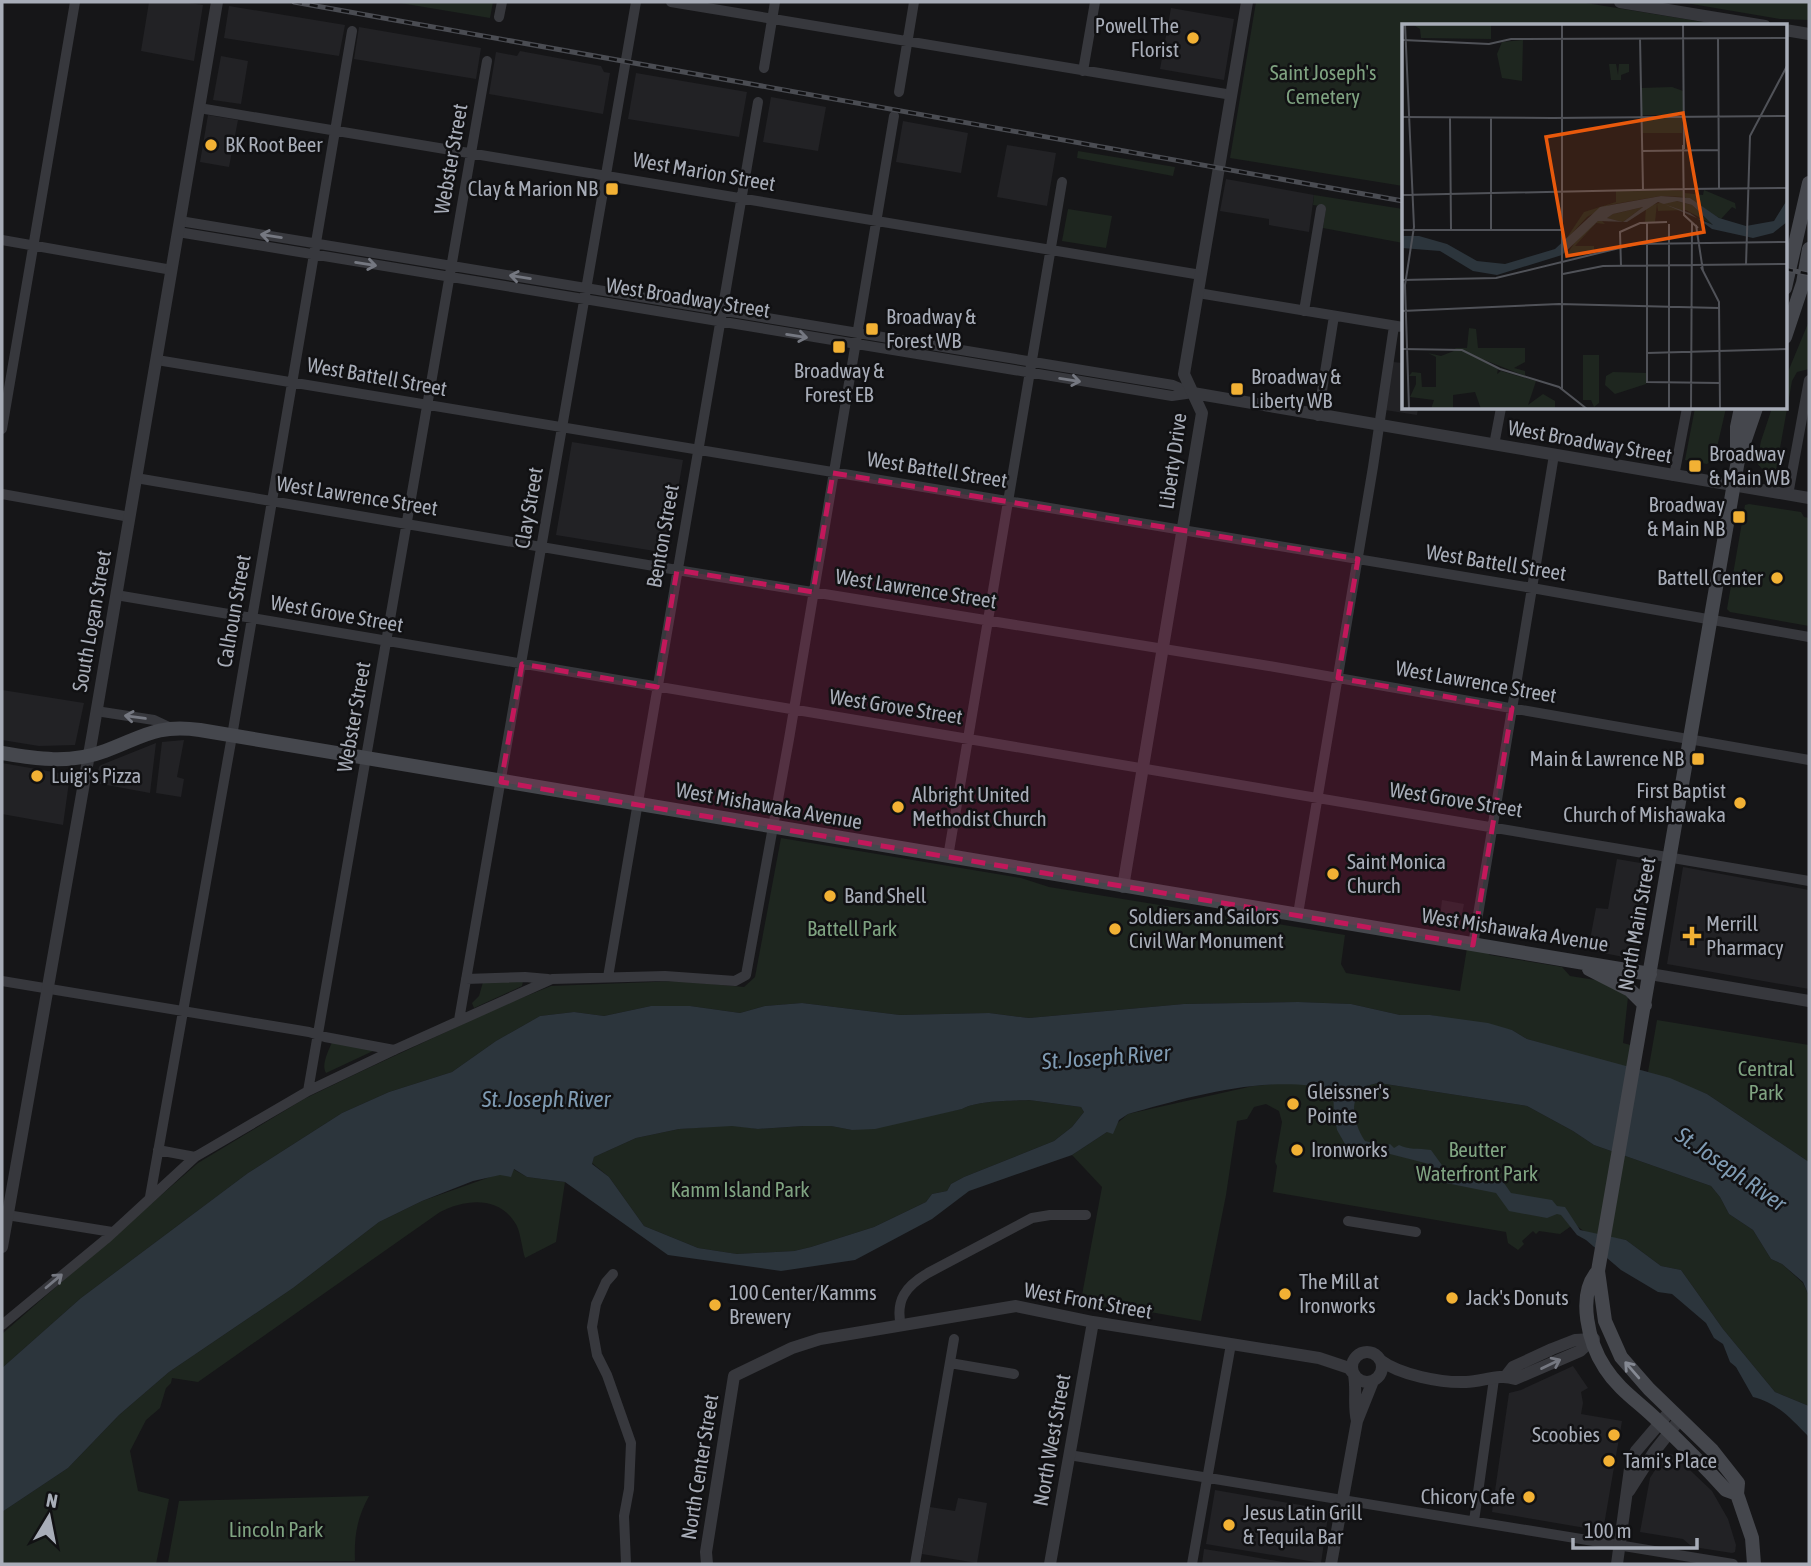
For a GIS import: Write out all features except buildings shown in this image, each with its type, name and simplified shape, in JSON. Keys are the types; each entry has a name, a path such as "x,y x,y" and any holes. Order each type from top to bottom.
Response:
{"main road":[{"path":"1786,284 1809,183"},
{"path":"1786,334 1803,283 1809,249"},
{"name":"North Main Street","path":"1738,460 1737,427 1741,410"},
{"name":"North Main Street","path":"1754,1564 1752,1538 1737,1494 1738,1483 1676,1414 1630,1369 1609,1334 1602,1308 1599,1267 1733,485 1738,460 1755,410"},
{"name":"West Mishawaka Avenue","path":"2,752 55,760 88,756 143,734 172,728 232,736 1650,974"},
{"path":"1575,962 1630,990 1645,1004"},
{"name":"North Main Street","path":"1599,1267 1592,1278 1587,1305 1593,1339 1604,1366 1615,1381 1726,1490 1737,1494"}],"street":[{"path":"2,429 75,2"},
{"name":"South Logan Street","path":"2,1247 5,1214 130,517 217,2"},
{"path":"499,17 502,2"},
{"name":"Clay Street","path":"459,1020 636,2"},
{"path":"671,2 1232,95"},
{"path":"764,68 775,2"},
{"path":"899,92 914,2"},
{"path":"1083,71 1095,2"},
{"name":"Liberty Drive","path":"1123,887 1202,413 1184,374 1247,2"},
{"path":"1620,2 1753,24"},
{"path":"1786,30 1809,34"},
{"name":"Calhoun Street","path":"150,1197 232,736 352,31"},
{"name":"Webster Street","path":"308,1091 487,61"},
{"name":"Benton Street","path":"608,977 758,102"},
{"name":"West Marion Street","path":"199,108 1201,275"},
{"path":"466,979 683,976 734,981 746,975 894,116"},
{"path":"948,857 1062,182"},
{"path":"1304,311 1321,209"},
{"name":"West Broadway Street","path":"179,227 316,243 1173,385 1193,393 1809,498"},
{"name":"West Broadway Street","path":"179,227 314,255 720,323 1172,396 1193,393"},
{"path":"2,240 172,270"},
{"path":"1198,293 1399,327 1379,425 1298,914"},
{"path":"1318,415 1334,316"},
{"name":"West Battell Street","path":"156,360 1809,636"},
{"path":"1788,495 1809,380"},
{"path":"1494,445 1501,410"},
{"path":"1674,476 1687,410"},
{"path":"1473,945 1554,455"},
{"name":"West Lawrence Street","path":"136,478 1338,678 1809,760"},
{"path":"2,494 130,517"},
{"name":"West Grove Street","path":"116,595 1809,881"},
{"name":"West Mishawaka Avenue","path":"96,711 154,720 172,728"},
{"path":"1650,974 1809,1001"},
{"path":"2,1325 195,1157 308,1091 552,979"},
{"path":"2,981 394,1050"},
{"path":"158,1150 195,1157"},
{"path":"5,1214 112,1231"},
{"path":"901,1326 899,1303 915,1281 928,1273 1032,1218 1086,1215"},
{"path":"1348,1221 1416,1232"},
{"path":"613,1274 606,1282 596,1304 592,1327 597,1355 607,1375 631,1444 629,1489 624,1516 626,1564"},
{"name":"West Front Street","path":"734,1376 806,1343 1016,1306 1093,1322 1319,1358 1349,1368 1353,1374"},
{"name":"North West Street","path":"1050,1564 1093,1322"},
{"path":"1353,1374 1360,1381 1412,1376 1465,1382 1500,1377 1515,1379 1580,1351 1593,1339 1609,1334"},
{"path":"915,1564 954,1339"},
{"path":"1192,1564 1231,1344"},
{"path":"1357,1420 1352,1363 1356,1356 1367,1352 1376,1355 1390,1367 1406,1371 1412,1376"},
{"name":"West Front Street","path":"1319,1358 1356,1356"},
{"path":"1331,1564 1357,1420 1381,1370 1380,1360"},
{"path":"950,1363 1014,1374"},
{"name":"North Center Street","path":"707,1564 706,1552 734,1376"},
{"path":"1474,1521 1500,1377"},
{"path":"1617,1564 1629,1491 1628,1473 1636,1451 1659,1422 1676,1414"},
{"path":"1629,1491 1670,1433 1676,1414"},
{"path":"1069,1455 1733,1564"}],"highlighted area":[{"path":"833,473 1358,559 1338,678 1512,708 1473,945 501,782 522,664 657,687 677,570 813,592"}],"shaded area":[{"path":"149,2 203,5 194,61 141,51"},
{"path":"229,6 345,25 339,56 224,38"},
{"path":"1171,8 1234,19 1224,80 1160,69"},
{"path":"359,27 481,48 476,79 354,59"},
{"path":"520,51 601,66 604,72 610,73 603,114 489,94 496,52 517,56"},
{"path":"221,56 248,61 241,104 213,100"},
{"path":"636,73 747,92 739,137 628,119"},
{"path":"771,97 826,107 818,151 763,142"},
{"path":"208,115 238,120 229,167 200,162"},
{"path":"903,121 968,133 961,173 896,162"},
{"path":"1007,145 1056,153 1047,206 997,197"},
{"path":"1226,179 1314,195 1309,232 1269,225 1269,219 1220,211"},
{"path":"1393,362 1402,363 1402,410 1418,410 1417,415 1385,410"},
{"path":"572,442 683,460 667,553 556,535"},
{"path":"2,690 84,703 75,745 39,746 2,740"},
{"path":"184,740 177,777 184,779 181,797 156,793 162,742"},
{"path":"156,743 150,793 96,783 101,765"},
{"path":"2,763 70,775 63,825 2,814"},
{"path":"1617,859 1652,865 1637,956 1634,959 1588,950 1596,908 1608,909"},
{"path":"1683,867 1809,890 1809,989 1667,964"},
{"path":"1442,900 1464,904 1459,929 1439,925"},
{"path":"1573,1366 1588,1388 1581,1392 1581,1414 1622,1421 1603,1531 1492,1512 1509,1393"},
{"path":"1670,1454 1712,1491 1728,1519 1736,1545 1735,1552 1700,1548 1683,1539 1640,1532 1650,1478 1664,1456"},
{"path":"1215,1490 1329,1510 1321,1563 1206,1544"},
{"path":"958,1498 987,1503 977,1563 922,1554 930,1507 955,1511"},
{"path":"1204,1549 1236,1554 1294,1564 1202,1564"}],"green space":[{"path":"394,2 493,2 490,18"},
{"name":"Saint Joseph's Cemetery","path":"1256,2 1580,2 1716,24 1402,24 1402,186 1230,158"},
{"path":"1680,2 1809,2 1809,20 1780,19"},
{"path":"1078,151 1175,167 1173,176 1077,158"},
{"path":"1314,195 1402,209 1402,243 1323,228 1326,207 1313,205"},
{"path":"1068,209 1112,216 1106,248 1062,241"},
{"path":"1809,321 1809,369 1797,372 1792,381 1775,476 1763,474 1757,463 1761,441 1771,410 1786,410 1786,377"},
{"path":"1695,410 1726,410 1715,456 1707,464 1685,460"},
{"path":"1745,505 1801,512 1804,517 1809,518 1809,626 1730,612 1727,609"},
{"name":"Battell Park","path":"781,838 1021,878 1049,887 1345,935 1341,964 1346,973 1460,991 1467,948 1483,950 1490,955 1562,967 1570,976 1602,981 1628,997 1623,1043 1638,1047 1633,1070 1527,1039 1512,1030 1430,1015 1400,1015 1351,1004 1184,1004 1029,1018 989,1013 900,1015 802,1003 765,1006 740,1013 690,1006 651,1006 604,1016 574,1012 540,1016 496,1041 452,1072 389,1092 342,1113 248,1173 81,1298 2,1368 2,1334 198,1163 304,1099 504,1005 551,986 678,981 744,987 755,977"},
{"path":"523,981 522,986 474,1008 472,1003 479,996 483,982"},
{"name":"Central Park","path":"1657,1020 1809,1045 1809,1162 1707,1094 1648,1072"},
{"path":"332,1042 373,1051 326,1073 325,1062"},
{"name":"Beutter Waterfront Park","path":"1284,1083 1317,1085 1333,1090 1379,1083 1527,1106 1594,1145 1711,1186 1729,1214 1753,1230 1771,1259 1782,1264 1803,1283 1809,1296 1809,1406 1775,1392 1723,1329 1681,1270 1661,1266 1626,1240 1588,1234 1574,1224 1560,1234 1539,1231 1536,1234 1533,1231 1522,1241 1524,1244 1518,1250 1508,1243 1506,1232 1273,1192 1282,1122 1279,1111 1266,1104 1254,1107 1247,1119 1237,1121 1226,1195 1201,1321 1116,1306 1107,1309 1080,1306 1102,1187 1072,1155 1107,1132 1128,1114 1253,1086"},
{"name":"Kamm Island Park","path":"1029,1100 1081,1107 1084,1112 1072,1127 1054,1141 964,1177 951,1184 947,1191 932,1194 926,1202 874,1227 794,1251 737,1254 698,1248 644,1226 609,1177 592,1163 594,1157 636,1138 679,1129 732,1125 758,1129 831,1126 852,1130 962,1109 985,1102"},
{"path":"513,1169 527,1177 565,1182 556,1242 525,1258 520,1234 510,1216 501,1209 482,1202 461,1204 440,1212 198,1382 172,1378 160,1408 146,1420 130,1451 138,1491 169,1499 156,1564 2,1564 2,1512 68,1468 119,1415 169,1372 293,1288 379,1222 422,1201"},
{"name":"Lincoln Park","path":"369,1496 357,1527 355,1561 168,1562 179,1501"}],"water":[{"name":"St. Joseph River","path":"802,1003 900,1015 989,1013 1029,1018 1184,1004 1351,1004 1400,1015 1430,1015 1488,1023 1512,1030 1527,1039 1670,1078 1707,1094 1809,1162 1809,1296 1803,1282 1782,1264 1771,1259 1753,1230 1729,1214 1711,1186 1594,1145 1527,1106 1379,1083 1361,1091 1354,1105 1356,1123 1365,1141 1386,1146 1390,1144 1394,1148 1399,1145 1431,1150 1444,1168 1499,1176 1511,1193 1552,1200 1557,1206 1565,1207 1580,1230 1626,1240 1661,1266 1681,1270 1723,1329 1775,1392 1809,1406 1809,1437 1777,1408 1753,1397 1736,1367 1730,1362 1723,1344 1714,1338 1706,1323 1672,1294 1658,1292 1621,1270 1577,1235 1561,1215 1547,1218 1509,1211 1496,1193 1441,1182 1429,1164 1390,1154 1359,1153 1345,1144 1337,1130 1333,1090 1309,1085 1283,1084 1203,1094 1128,1114 1119,1120 1113,1134 1107,1132 1072,1155 969,1191 932,1219 855,1260 781,1271 668,1255 565,1182 527,1177 514,1169 511,1177 500,1175 473,1181 379,1222 293,1288 169,1372 119,1415 68,1468 2,1512 2,1368 81,1298 248,1173 342,1113 389,1092 452,1072 496,1041 540,1016 574,1012 604,1016 651,1006 690,1006 740,1013 765,1006","holes":["1029,1100 1081,1107 1084,1112 1072,1127 1054,1141 964,1177 951,1184 947,1191 932,1194 926,1202 874,1227 794,1251 737,1254 698,1248 644,1226 609,1177 592,1164 594,1157 636,1138 679,1129 732,1126 758,1129 803,1126 875,1129 985,1102"]}],"railway":[{"path":"294,2 1402,201"},
{"path":"1786,269 1809,274"}],"place":[{"name":"Powell The Florist","path":"1193,38"},
{"name":"BK Root Beer","path":"211,145"},
{"name":"Clay & Marion NB","path":"612,189"},
{"name":"Broadway & Forest WB","path":"872,329"},
{"name":"Broadway & Forest EB","path":"839,347"},
{"name":"Broadway & Liberty WB","path":"1237,389"},
{"name":"Broadway & Main WB","path":"1695,466"},
{"name":"Broadway & Main NB","path":"1739,517"},
{"name":"Battell Center","path":"1777,578"},
{"name":"Main & Lawrence NB","path":"1698,759"},
{"name":"Luigi's Pizza","path":"37,776"},
{"name":"First Baptist Church of Mishawaka","path":"1740,803"},
{"name":"Albright United Methodist Church","path":"898,807"},
{"name":"Saint Monica Church","path":"1333,874"},
{"name":"Band Shell","path":"830,896"},
{"name":"Soldiers and Sailors Civil War Monument","path":"1115,929"},
{"name":"Merrill Pharmacy","path":"1692,936"},
{"name":"Gleissner's Pointe","path":"1293,1104"},
{"name":"Ironworks","path":"1297,1150"},
{"name":"The Mill at Ironworks","path":"1285,1294"},
{"name":"Jack's Donuts","path":"1452,1298"},
{"name":"100 Center/Kamms Brewery","path":"715,1305"},
{"name":"Scoobies","path":"1614,1435"},
{"name":"Tami's Place","path":"1609,1461"},
{"name":"Chicory Cafe","path":"1529,1497"},
{"name":"Jesus Latin Grill & Tequila Bar","path":"1229,1525"}]}
